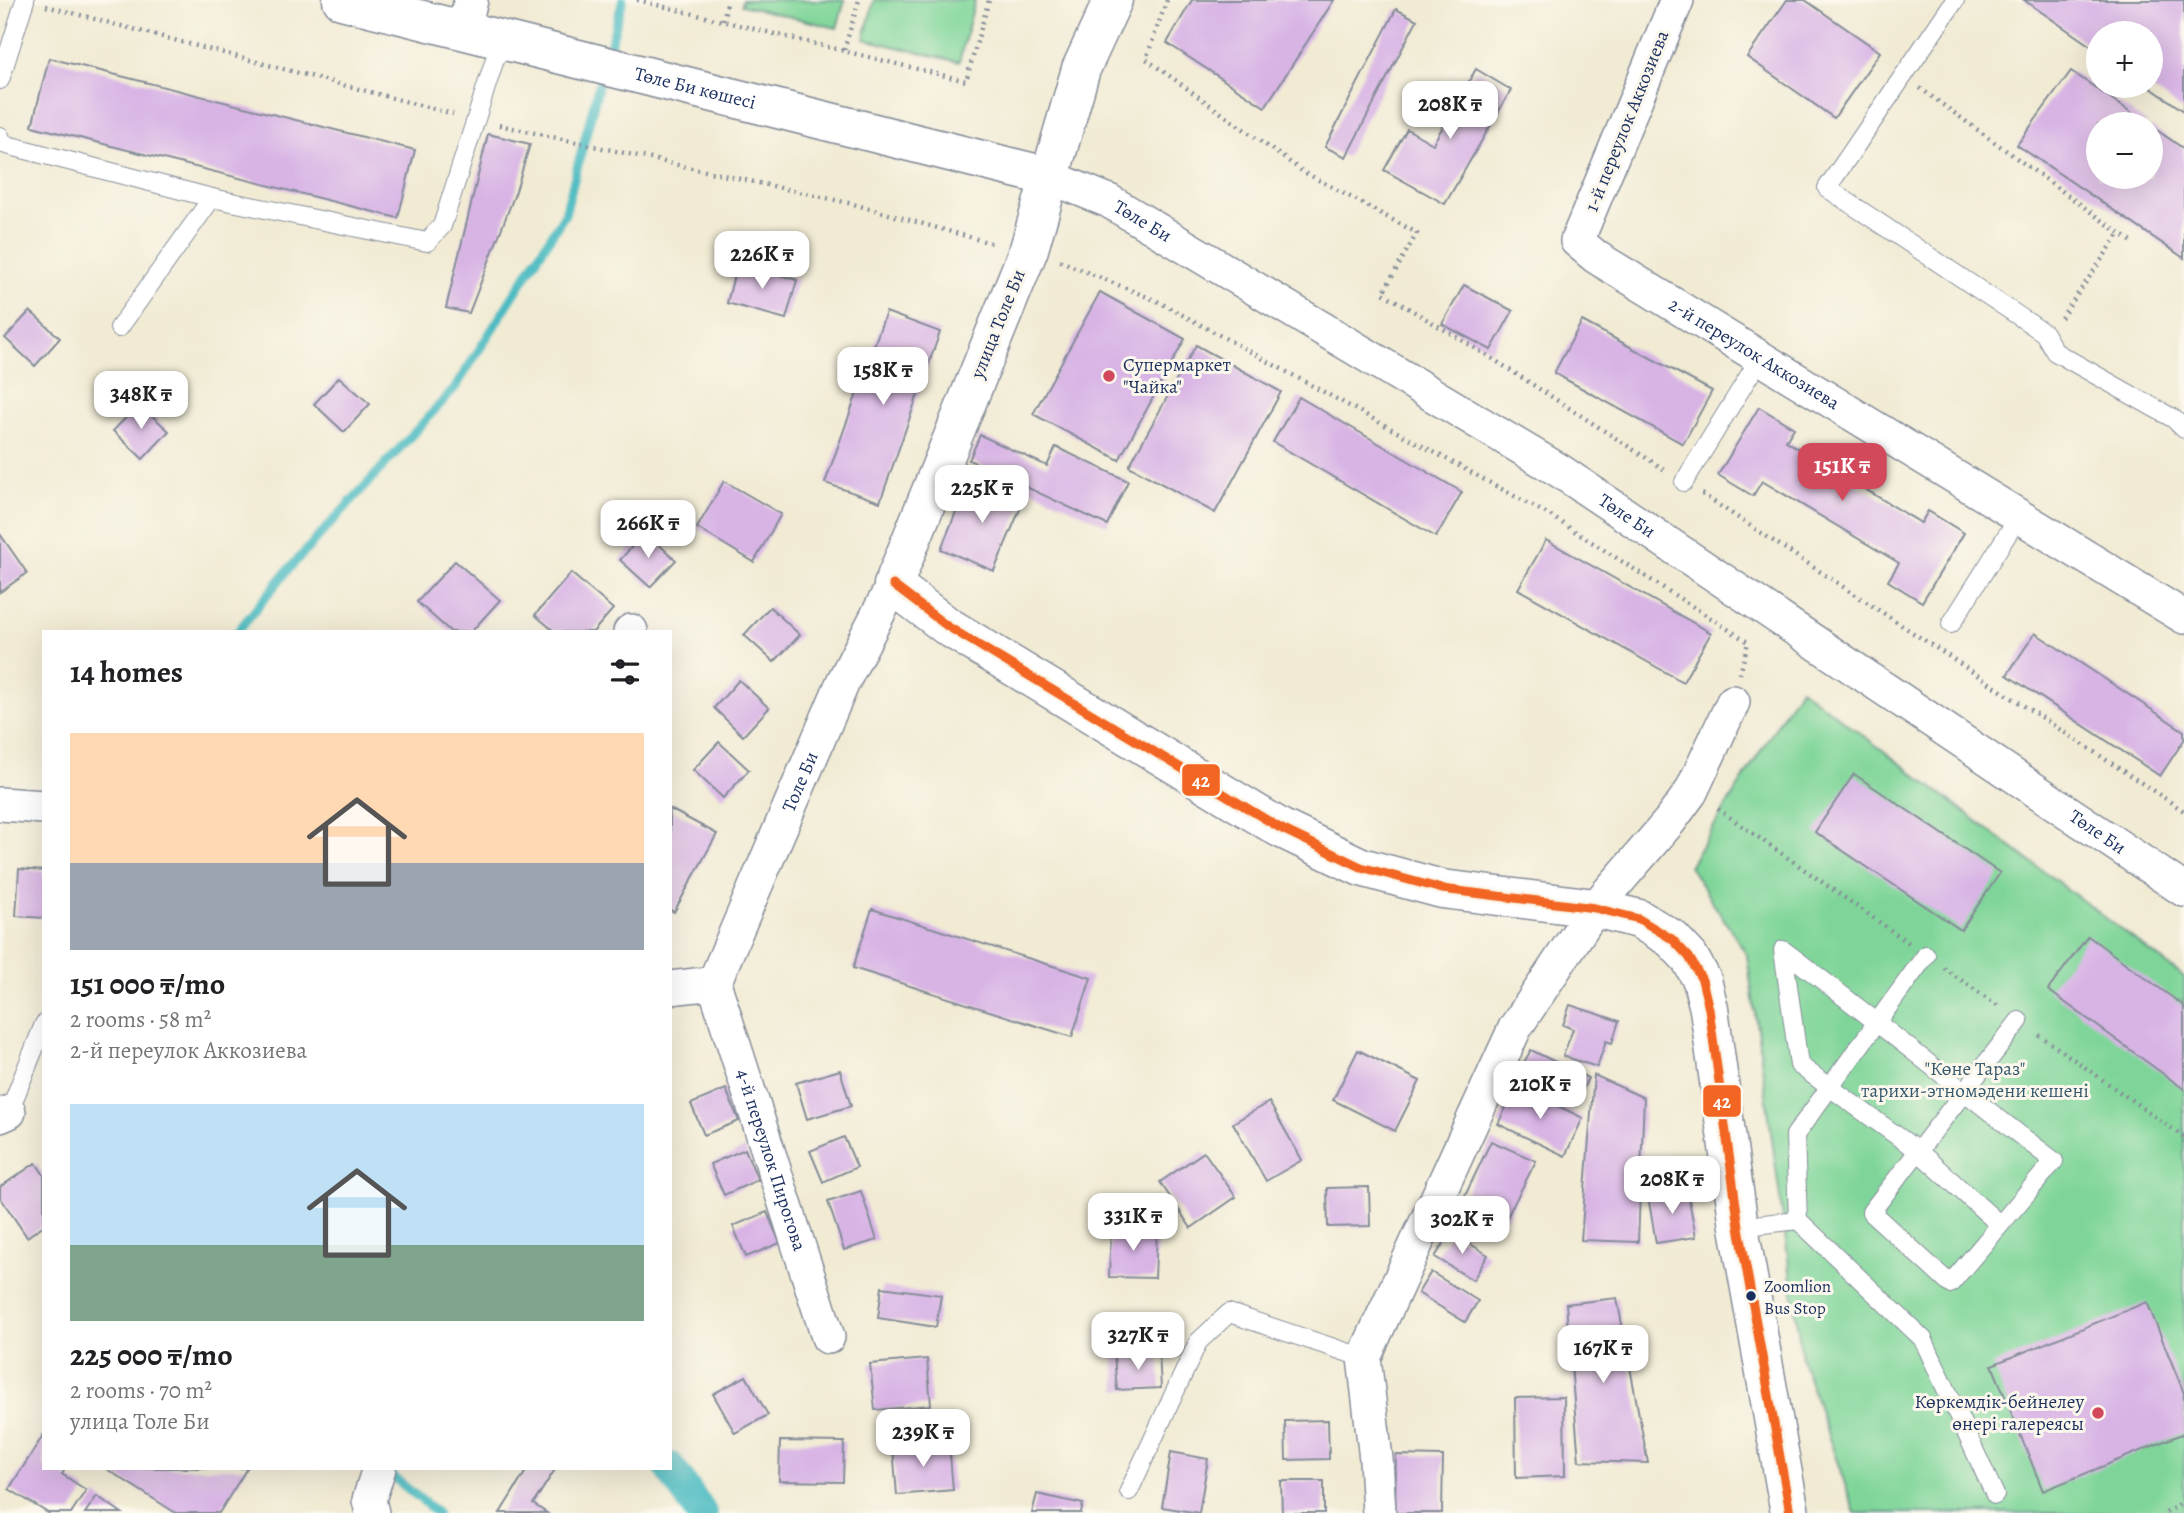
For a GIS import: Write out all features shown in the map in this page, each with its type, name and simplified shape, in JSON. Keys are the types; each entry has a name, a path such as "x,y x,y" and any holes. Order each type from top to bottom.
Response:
{"main road":[{"name":"Төле Би көшесі","path":"342,0 467,15 501,40 1050,177"},
{"name":"улица Толе Би","path":"893,585 1029,249 1081,69 1113,0"},
{"path":"893,585 947,626 1280,828 1361,867 1442,889 1595,908 1639,919 1672,939 1689,957 1702,979 1739,1227 1790,1513"}],"street":[{"name":"1-й переулок Аккозиева","path":"1577,241 1677,0"},
{"name":"Төле Би","path":"1050,177 1108,201 1560,471 2184,890"},
{"name":"2-й переулок Аккозиева","path":"1577,241 1597,257 1759,358 2184,617"},
{"name":"Толе Би","path":"714,983 843,682 893,585"},
{"path":"1379,1513 1376,1459 1364,1358 1515,1028 1595,908 1669,822 1690,792 1733,702"},
{"path":"0,804 42,807"},
{"path":"672,988 714,983"},
{"name":"4-й переулок Пирогова","path":"714,983 828,1337"}],"lane":[{"path":"0,80 25,0"},
{"path":"1955,0 1827,188 2044,333 2055,352 2174,419 2184,429"},
{"path":"0,136 3,144 212,198 427,242 442,226 501,40"},
{"path":"118,328 212,198"},
{"path":"1684,482 1759,358"},
{"path":"1951,624 2019,516"},
{"path":"2000,1225 1918,1150 1799,1065 1783,950 1878,1022 1963,1093 2054,1161 2000,1225 1950,1284 1871,1212 1918,1150 1963,1093 2019,1021"},
{"path":"1926,955 1795,1135 1798,1220 1923,1339 1994,1495"},
{"path":"4,1114 42,1028"},
{"path":"1739,1227 1798,1220"},
{"path":"1129,1491 1198,1342 1229,1313 1364,1358"}],"path":[{"path":"25,0 477,120 853,204 978,241 1029,249 1157,302 1551,516 1736,634 1748,642 1733,702"},
{"path":"637,0 966,80 989,0"},
{"path":"723,20 728,0"},
{"path":"844,50 859,0"},
{"path":"1167,0 1146,59 1302,171 1417,233 1383,293 1493,359 1765,533 2184,811"},
{"path":"1903,75 2132,242"},
{"path":"2044,333 2062,317 2120,233"},
{"path":"2166,1513 2184,1501"}],"green space":[{"path":"742,0 845,0 837,28 741,5"},
{"path":"874,0 975,0 959,62 864,39"},
{"name":"\"Көне Тараз\" тарихи-этномәдени кешені","path":"1800,688 2184,977 2184,1513 1855,1513 1802,1360 1747,955 1689,866"}],"building":[{"path":"1192,0 1334,0 1265,107 1167,43"},
{"path":"1787,0 1805,0 1880,52 1834,118 1747,57"},
{"path":"2024,0 2184,0 2184,111 2163,96 2163,21 2086,21 2086,43"},
{"path":"1396,9 1417,20 1346,157 1325,147"},
{"path":"49,58 415,150 398,218 32,126"},
{"path":"1476,69 1511,90 1445,204 1384,170 1407,129 1433,144"},
{"path":"2071,71 2086,81 2086,98 2110,98 2131,112 2086,112 2086,189 2163,189 2163,134 2184,149 2184,258 2017,145"},
{"path":"488,134 530,144 516,191 469,313 446,308"},
{"path":"737,263 797,280 786,319 727,303"},
{"path":"1464,285 1513,311 1491,350 1442,324"},
{"name":"Супермаркет \"Чайка\"","path":"1100,292 1185,339 1119,460 1033,414"},
{"path":"30,311 60,338 35,366 5,338"},
{"path":"886,312 940,332 880,502 825,483"},
{"path":"1582,321 1712,391 1683,444 1554,373"},
{"name":"Супермаркет \"Чайка\"","path":"1196,345 1281,392 1215,513 1129,466"},
{"path":"339,377 370,404 344,432 314,404"},
{"path":"1299,397 1462,492 1436,537 1273,442"},
{"path":"139,404 169,431 143,459 113,431"},
{"path":"1759,407 1794,428 1786,441 1921,523 1928,511 1964,533 1922,602 1888,581 1899,563 1762,481 1753,496 1718,475"},
{"path":"980,435 1047,466 1056,447 1128,481 1107,525 969,460"},
{"path":"969,480 1023,502 994,571 941,549"},
{"path":"724,481 781,514 754,562 697,528"},
{"path":"645,532 676,560 650,587 620,560"},
{"path":"0,534 27,573 0,592"},
{"path":"1546,540 1711,633 1683,682 1518,589"},
{"path":"455,561 500,600 473,630 449,630 417,602"},
{"path":"571,573 613,609 595,630 553,630 535,615"},
{"path":"770,607 800,635 774,662 744,635"},
{"path":"2035,633 2184,731 2184,740 2160,776 2007,675"},
{"path":"739,680 769,708 743,736 714,708"},
{"path":"719,742 749,770 723,798 693,770"},
{"path":"1854,774 2000,873 1961,930 1815,832"},
{"path":"672,810 717,834 674,912 672,911"},
{"path":"19,869 42,871 42,918 16,916"},
{"path":"872,909 1091,978 1072,1037 853,968"},
{"path":"2088,936 2184,1006 2184,1089 2048,990"},
{"path":"1570,1005 1619,1021 1612,1043 1606,1041 1597,1067 1563,1056 1573,1029 1563,1025"},
{"path":"1358,1050 1420,1081 1395,1131 1333,1100"},
{"path":"1531,1050 1588,1078 1576,1106 1515,1078"},
{"path":"840,1070 851,1106 807,1119 796,1083"},
{"path":"1594,1075 1644,1098 1638,1242 1581,1240"},
{"path":"1516,1086 1583,1118 1565,1156 1498,1124"},
{"path":"726,1089 739,1121 704,1135 691,1104"},
{"path":"1269,1102 1302,1160 1266,1181 1233,1123"},
{"path":"844,1137 857,1167 823,1182 810,1151"},
{"path":"1491,1141 1536,1161 1507,1217 1464,1198"},
{"path":"745,1149 758,1180 724,1195 710,1164"},
{"path":"1204,1152 1236,1197 1191,1228 1160,1182"},
{"path":"36,1163 42,1172 42,1226 27,1237 0,1197 0,1187"},
{"path":"1369,1187 1370,1226 1328,1227 1327,1188"},
{"path":"1687,1189 1696,1237 1656,1243 1648,1196"},
{"path":"861,1191 877,1240 844,1250 828,1202"},
{"path":"767,1212 780,1243 746,1257 733,1226"},
{"path":"1111,1228 1157,1230 1155,1278 1109,1277"},
{"path":"1451,1232 1488,1255 1473,1280 1435,1257"},
{"path":"1431,1272 1478,1301 1465,1322 1418,1293"},
{"path":"882,1287 941,1295 936,1327 878,1318"},
{"path":"1617,1298 1648,1463 1579,1461 1566,1304"},
{"name":"Көркемдік-бейнелеу өнері галереясы","path":"2147,1302 2184,1393 2184,1433 2043,1491 1992,1365"},
{"path":"1159,1353 1161,1388 1117,1390 1114,1356"},
{"path":"927,1359 931,1405 875,1410 870,1364"},
{"path":"746,1376 768,1415 735,1433 713,1394"},
{"path":"1564,1397 1565,1476 1516,1478 1515,1398"},
{"path":"1328,1420 1329,1459 1286,1460 1285,1421"},
{"path":"42,1437 42,1470 65,1470 62,1474 86,1490 71,1513 48,1513 9,1489"},
{"path":"780,1441 844,1442 843,1482 779,1481"},
{"path":"949,1443 953,1490 897,1495 893,1448"},
{"path":"1171,1452 1208,1459 1199,1513 1162,1507"},
{"path":"1396,1455 1443,1456 1442,1513 1395,1513"},
{"path":"108,1470 246,1470 219,1513 176,1513"},
{"path":"527,1470 555,1470 533,1504 547,1513 500,1513"},
{"path":"1281,1481 1324,1481 1324,1513 1282,1513"},
{"path":"1037,1494 1083,1504 1081,1513 1032,1513"},
{"path":"97,1496 122,1513 85,1513"}],"waterway":[{"path":"607,56 623,0"},
{"path":"239,630 287,571 455,388 565,214 602,73"},
{"path":"385,1470 437,1513"},
{"path":"671,1470 701,1513"}],"transit line":[{"name":"42","path":"893,585 947,626 1280,828 1361,867 1442,889 1595,908 1639,919 1672,939 1689,957 1702,980 1709,1009 1739,1227 1790,1513"}],"place":[{"name":"Супермаркет \"Чайка\"","path":"1109,376"},
{"name":"Zoomlion Bus Stop","path":"1751,1296"},
{"name":"Көркемдік-бейнелеу өнері галереясы","path":"2098,1413"}]}
